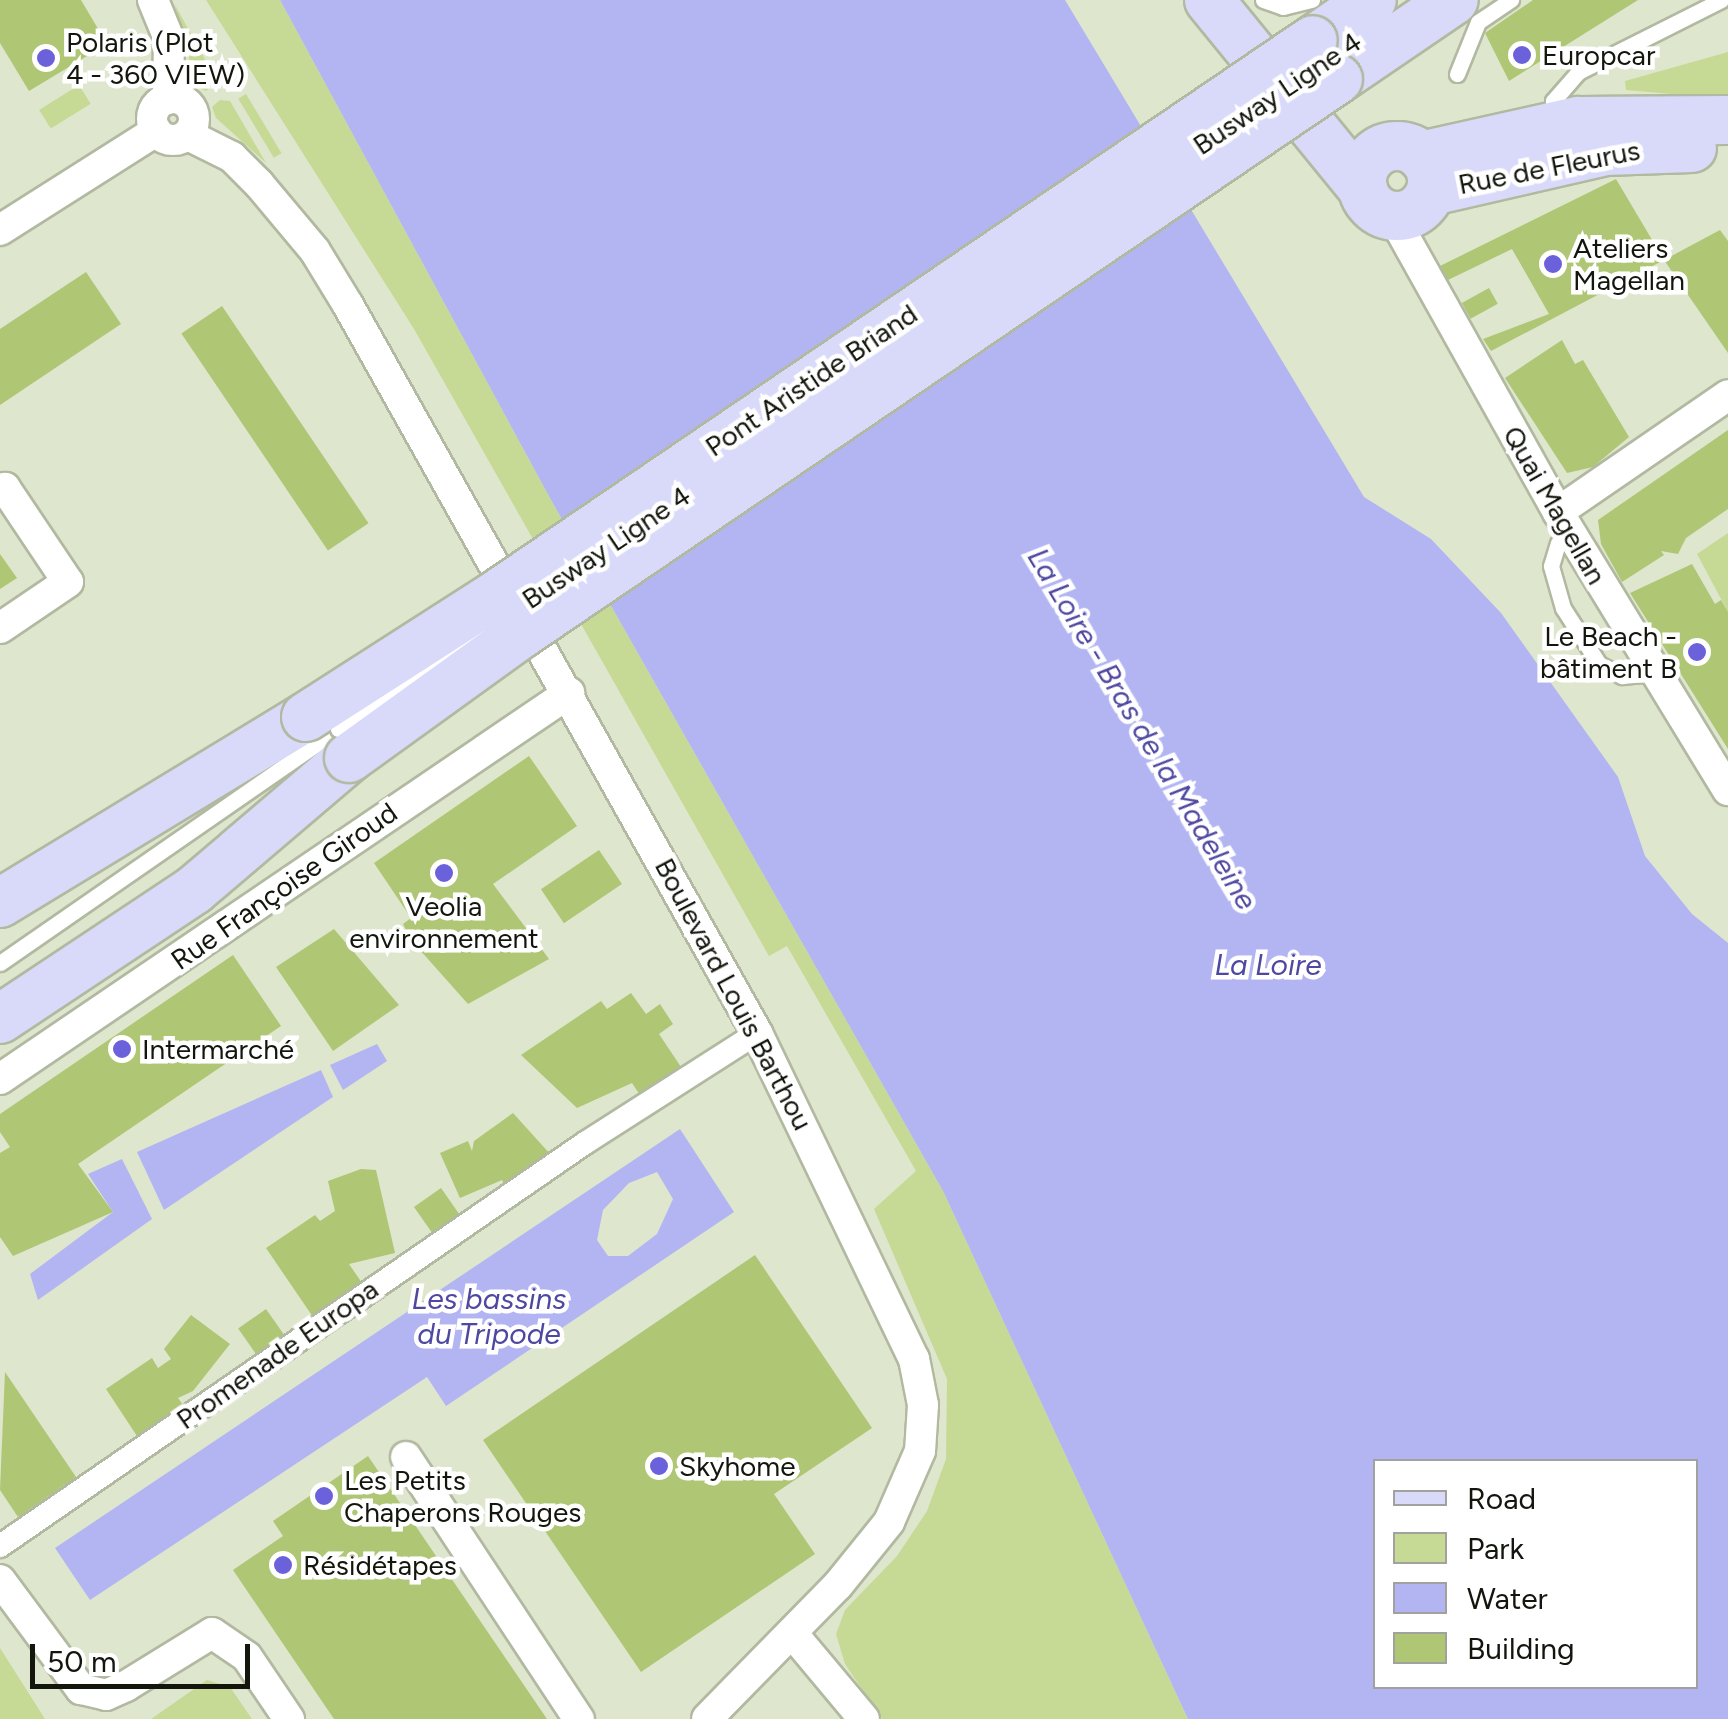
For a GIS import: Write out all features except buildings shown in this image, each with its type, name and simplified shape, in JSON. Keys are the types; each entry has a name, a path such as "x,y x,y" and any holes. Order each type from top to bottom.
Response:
{"main road":[{"path":"1209,0 1303,69 1397,180"},
{"path":"1303,69 1372,0"},
{"path":"1303,69 1454,0"},
{"name":"Pont Aristide Briand","path":"331,735 524,632 1303,69"},
{"name":"Rue de Fleurus","path":"1397,180 1555,142 1621,116 1728,120"},
{"name":"Rue de Fleurus","path":"1555,142 1728,152"},
{"path":"0,902 331,735"},
{"path":"0,1019 194,890 331,735"}],"street":[{"path":"154,0 170,39 168,99 154,112 156,130 168,139 188,134 192,110 168,99"},
{"path":"0,230 156,130"},
{"name":"Boulevard Louis Barthou","path":"188,134 232,157 315,251 492,556 757,1033 908,1342 923,1405 920,1451 889,1522 792,1632"},
{"name":"Quai Magellan","path":"1397,180 1564,522 1726,781"},
{"path":"1564,522 1728,395"},
{"path":"0,491 4,488 68,582 0,628"},
{"name":"Rue Françoise Giroud","path":"0,1080 569,693"},
{"name":"Promenade Europa","path":"0,1546 569,1154 757,1033"},
{"path":"406,1456 579,1719"},
{"path":"0,1580 81,1690 106,1695 212,1634 247,1656 289,1719"},
{"path":"707,1719 792,1632 864,1719"}],"lane":[{"path":"1263,0 1282,7 1303,69"},
{"path":"1457,74 1478,22 1511,0"},
{"path":"1555,142 1553,101 1578,72 1721,0"},
{"path":"1564,522 1551,566 1572,622 1611,672 1655,673"},
{"name":"Busway Ligne 4","path":"0,962 533,596"}],"green space":[{"path":"206,0 280,0 551,500 943,1191 1188,1719 882,1719 845,1664 836,1634 845,1610 897,1556 927,1511 946,1459 947,1379 874,1209 916,1171 787,946 769,956 414,329"},
{"path":"175,5 217,81 206,91 196,86"},
{"path":"1728,52 1728,99 1626,90 1625,81"},
{"path":"79,85 91,104 51,129 39,110"},
{"path":"246,94 282,153 274,158 238,99"},
{"path":"220,100 230,101 266,163 216,118 212,107"},
{"path":"1728,533 1728,612 1697,554"},
{"path":"0,1648 45,1719 0,1719"},
{"path":"207,1680 230,1687 252,1719 151,1719"}],"water":[{"name":"La Loire","path":"280,0 1065,0 1364,497 1431,539 1501,613 1618,777 1645,856 1692,914 1728,943 1728,1719 1188,1719 943,1191 551,500"},
{"path":"377,1044 387,1061 343,1090 330,1065"},
{"path":"321,1070 333,1097 164,1210 137,1152"},
{"name":"Les bassins du Tripode","path":"680,1129 734,1212 446,1406 427,1377 90,1600 55,1548","holes":["657,1172 673,1199 657,1234 628,1256 608,1256 597,1240 603,1210 629,1183"]},
{"path":"122,1159 152,1219 38,1300 30,1274 113,1212 88,1174"}],"place":[{"name":"Europcar","path":"1522,55"},
{"name":"Polaris (Plot 4 - 360 VIEW)","path":"46,58"},
{"name":"Ateliers Magellan","path":"1553,264"},
{"name":"Le Beach - bâtiment B","path":"1697,652"},
{"name":"Veolia environnement","path":"444,873"},
{"name":"Intermarché","path":"122,1049"},
{"name":"Skyhome","path":"659,1466"},
{"name":"Les Petits Chaperons Rouges","path":"324,1496"},
{"name":"Résidétapes","path":"283,1565"}],"water label":[{"name":"La Loire - Bras de la Madeleine","path":"1142,729"}]}
